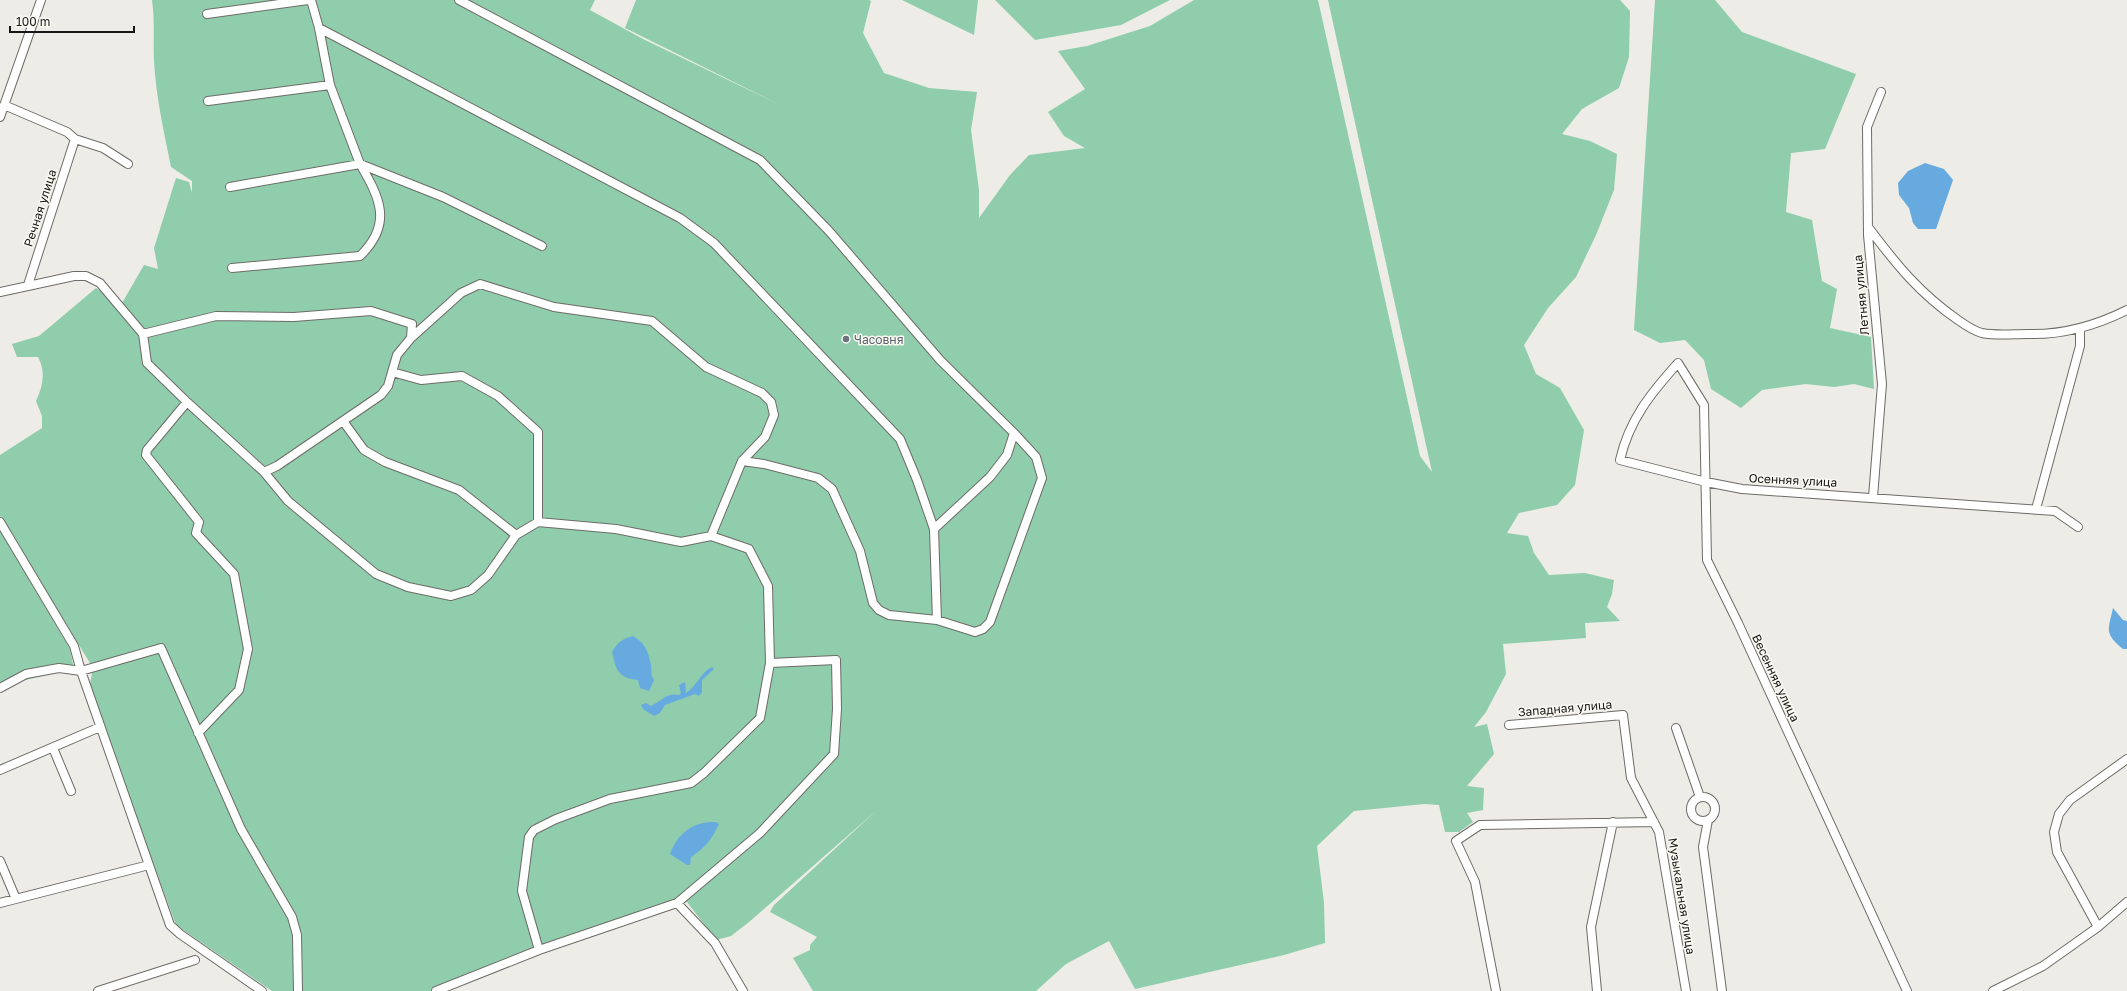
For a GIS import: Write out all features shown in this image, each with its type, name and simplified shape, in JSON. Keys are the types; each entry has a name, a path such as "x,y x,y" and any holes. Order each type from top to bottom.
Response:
{"street":[{"path":"0,117 41,0"},
{"path":"207,14 309,0 319,28 330,85 360,164 375,190 381,209 378,231 369,247 360,256 232,268"},
{"path":"459,0 760,160 829,231 940,360 1036,456 1042,478 990,622 983,629 975,632 937,620 889,615 879,610 873,603 860,551 832,489 818,478 764,464 742,461"},
{"path":"319,28 680,218 714,244 900,439 917,480 934,529 937,620"},
{"path":"208,101 330,85"},
{"name":"Летняя улица","path":"1874,497 1882,384 1868,227 1867,127 1881,92"},
{"path":"4,105 67,132 75,139 103,148 128,164"},
{"name":"Речная улица","path":"28,285 75,139"},
{"path":"230,187 360,164 443,197 542,246"},
{"path":"1868,227 1901,272 1941,308 1970,328 1982,333 2051,334 2080,330 2127,310"},
{"path":"0,292 74,276 86,276 100,283 143,334 147,363 187,402 264,472 288,501 376,574 408,587 451,596 471,590 488,575 516,535 538,522 562,526 616,529 681,542 711,536 749,549 768,586 770,663 760,718 704,773 691,783 610,798 556,819 534,830 529,837 522,891 539,950"},
{"path":"264,472 277,466 380,395 388,386 397,355 411,338 461,293 480,284 554,307 652,321 706,367 762,393 771,402 774,415 765,437 742,461 711,536"},
{"path":"143,334 216,316 294,317 371,311 412,324 411,338"},
{"path":"2036,509 2080,346 2080,330"},
{"name":"Осенняя улица","path":"1678,363 1652,393 1625,439 1620,460 1706,482 1742,489 1874,497 2055,511 2078,527"},
{"name":"Весенняя улица","path":"1678,363 1704,405 1706,560 1738,623 1907,991"},
{"path":"392,372 421,380 462,376 498,396 538,432 538,522"},
{"path":"187,402 147,450 146,455 199,522 196,533 234,574 248,649 239,690 198,733"},
{"path":"343,421 364,450 385,462 459,490 516,535"},
{"path":"934,529 990,477 1007,455 1014,433"},
{"path":"0,522 74,646 100,727 170,925 262,991"},
{"path":"0,688 26,674 59,668 81,671 160,648 241,829 292,917 297,935 298,991"},
{"path":"436,991 539,950 677,902 760,833 834,754 837,709 836,660 770,663"},
{"name":"Западная улица","path":"1509,725 1623,715"},
{"name":"Музыкальная улица","path":"1623,715 1631,778 1659,832 1686,991"},
{"path":"0,770 100,727"},
{"path":"1676,728 1700,797"},
{"path":"53,748 70,790"},
{"path":"2098,927 2057,852 2054,832 2059,814 2070,800 2127,759"},
{"path":"1700,797 1708,798 1714,803 1714,815 1708,820 1700,821 1692,813 1694,802 1700,797"},
{"path":"1708,820 1703,847 1722,991"},
{"path":"1597,991 1591,927 1613,822"},
{"path":"1496,991 1475,882 1456,841 1480,825 1654,822"},
{"path":"0,861 16,899"},
{"path":"0,903 149,865"},
{"path":"677,902 715,943 743,991"},
{"path":"1993,991 2043,966 2098,927 2127,902"},
{"path":"98,991 195,960"}],"green space":[{"path":"152,0 595,0 590,10 643,39 782,106 625,28 636,0 869,0 871,1 863,33 884,73 929,88 977,92 971,130 979,190 979,218 1010,175 1029,155 1085,148 1064,136 1048,112 1085,89 1058,51 1087,46 1150,26 1194,0 1318,0 1420,456 1432,472 1328,0 1620,0 1630,11 1629,57 1619,88 1582,109 1562,134 1590,141 1617,154 1614,190 1596,235 1576,277 1548,308 1524,345 1536,374 1560,388 1584,430 1575,485 1557,505 1519,513 1507,533 1528,536 1534,553 1549,575 1585,573 1614,580 1612,594 1607,607 1620,621 1585,623 1586,638 1503,644 1506,674 1486,712 1474,727 1487,724 1494,754 1467,786 1484,788 1483,810 1467,813 1473,822 1459,832 1445,832 1439,805 1424,804 1354,811 1317,846 1324,903 1325,943 1284,955 1135,989 1109,941 1066,964 1036,991 813,991 793,958 810,950 810,945 817,937 770,912 774,905 877,810 731,936 716,940 687,902 437,991 272,991 176,925 111,749 90,684 93,668 0,516 0,455 42,428 42,416 36,401 43,379 42,368 38,357 17,357 12,344 39,336 96,288 122,303 144,265 158,269 154,248 176,178 189,182 192,193 192,181 171,167 157,88 154,61"},
{"path":"902,0 978,0 974,35"},
{"path":"995,0 1170,0 1121,25 1035,40"},
{"path":"1655,0 1715,0 1742,32 1856,74 1825,149 1791,153 1786,212 1812,220 1822,281 1837,289 1830,328 1871,337 1874,389 1854,384 1834,387 1806,384 1762,390 1741,408 1711,389 1704,360 1685,340 1660,343 1634,330"},
{"path":"0,531 70,649 74,669 21,681 0,693"}],"water":[{"path":"1925,163 1944,169 1953,180 1936,229 1918,229 1913,223 1909,208 1899,195 1898,183 1908,171"},
{"path":"2113,608 2123,620 2127,621 2127,649 2123,649 2110,635 2109,627"},
{"path":"633,636 643,645 649,656 654,680 649,691 640,688 638,680 622,675 615,664 612,652 618,643"},
{"path":"712,667 714,669 702,680 702,692 699,696 695,694 665,705 660,713 654,716 643,709 641,705 646,703 651,706 668,696 675,694 679,695 681,693 679,685 685,682 686,693 704,673"},
{"path":"716,822 719,824 714,834 704,847 691,857 690,865 687,865 670,854 677,840 687,830 700,824"}],"place":[{"name":"Часовня","path":"846,339"}]}
